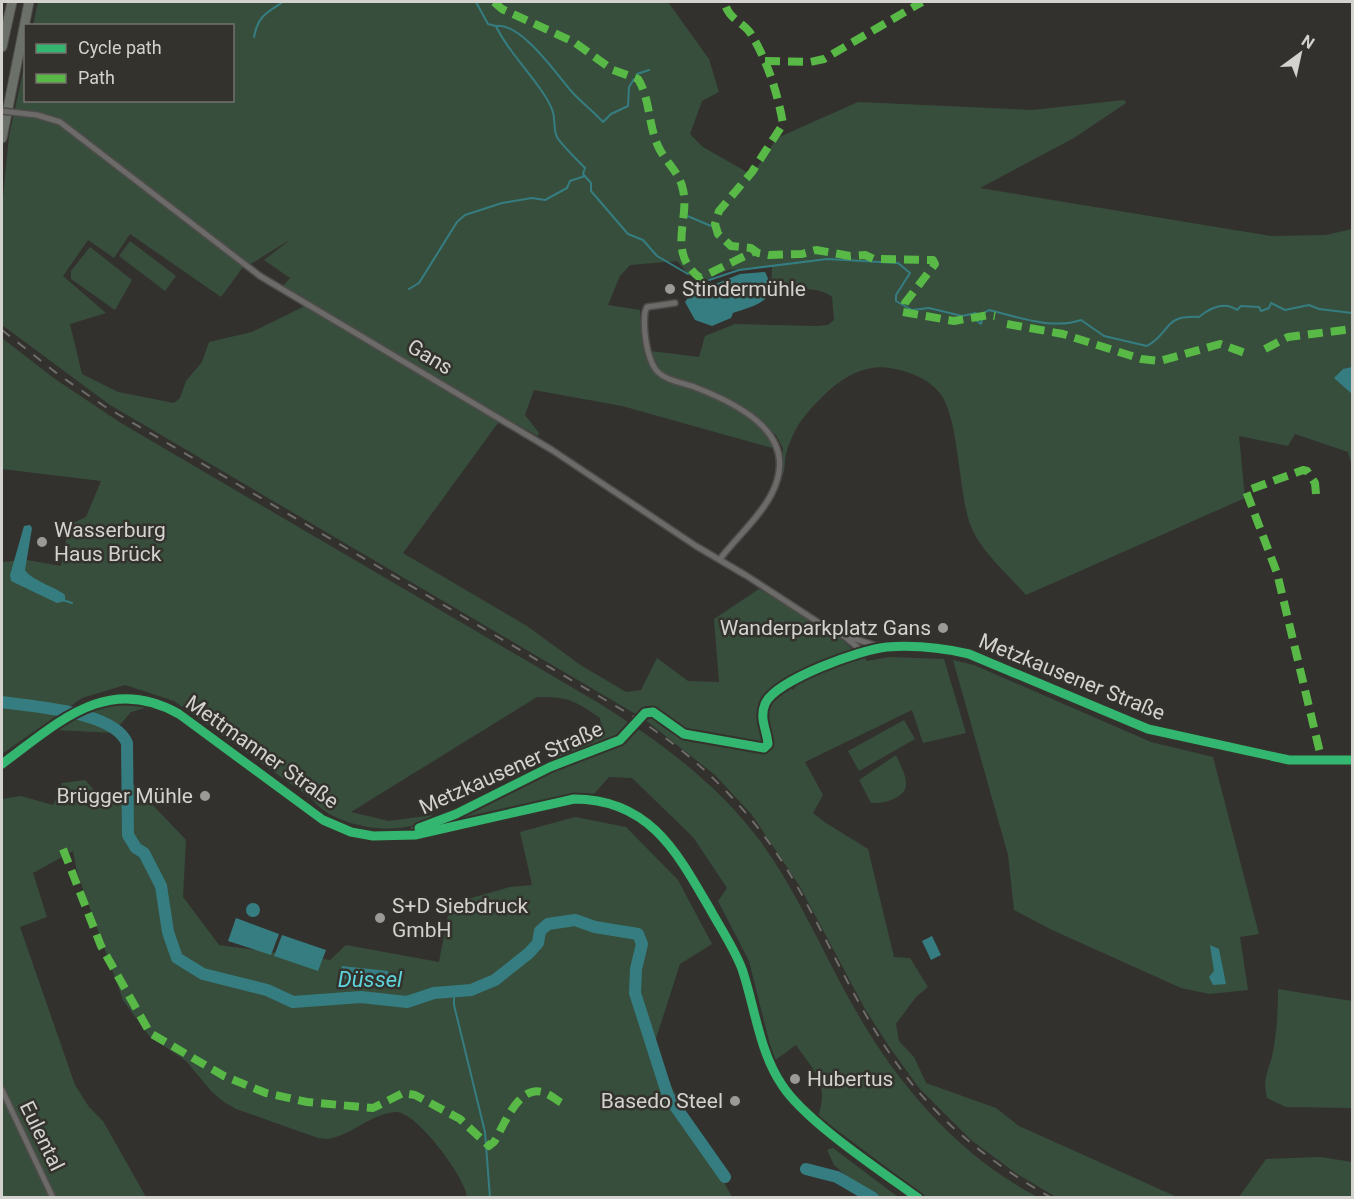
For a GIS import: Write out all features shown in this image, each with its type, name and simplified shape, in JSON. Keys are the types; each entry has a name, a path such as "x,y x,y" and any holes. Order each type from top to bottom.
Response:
{"highway":[{"path":"2,47 12,2"},
{"path":"25,24 29,2"},
{"path":"2,138 24,27"}],"main road":[{"name":"Metzkausener Straße","path":"415,835 415,830 420,827 456,814 550,767 620,740 645,713 653,712 684,735 764,748 768,744 762,723 763,712 767,700 775,692 795,679 863,652 881,648 935,648 969,654 1128,722 1204,743 1289,760 1353,760"},
{"name":"Mettmanner Straße","path":"2,764 82,708 102,701 123,698 158,704 179,714 323,820 351,832 373,836 415,835 574,799 604,801 630,813 669,842 680,856 728,941 741,968 768,1057 782,1085 815,1119 918,1197"}],"street":[{"name":"Gans","path":"2,111 37,115 60,122 260,276 552,450 803,614 844,636 881,648"},
{"path":"675,303 647,307 645,312 649,355 656,370 667,378 705,391 737,408 768,430 779,448 779,469 772,493 720,559"},
{"name":"Gans","path":"844,636 863,652"},
{"name":"Eulental","path":"2,1090 53,1197"}],"green space":[{"path":"38,2 668,2 709,59 719,92 702,101 690,134 703,147 752,175 777,138 858,102 1032,110 1124,100 1126,103 1074,138 980,188 1271,236 1326,235 1352,229 1352,466 1348,452 1295,434 1288,446 1239,436 1245,498 1026,595 987,553 974,534 966,510 951,418 939,392 924,380 901,370 881,367 855,373 843,380 822,397 798,425 787,450 784,471 780,480 783,448 776,435 754,416 717,392 667,375 660,370 651,351 699,357 705,336 735,324 817,326 828,325 834,320 832,297 826,293 802,289 771,296 772,266 729,270 700,282 689,275 677,261 630,265 620,276 608,305 640,310 643,348 648,363 655,372 667,380 737,410 760,427 776,449 622,406 534,390 525,415 539,433 538,436 509,420 498,423 403,553 527,626 582,666 626,692 641,690 657,658 688,681 719,682 714,619 759,589 843,640 854,651 807,668 784,683 793,690 799,681 864,656 867,661 889,657 944,659 966,733 923,743 912,710 805,762 823,795 813,813 868,849 894,957 910,958 928,987 916,997 896,1024 899,1041 914,1057 926,1083 996,1108 1019,1126 1177,1197 1056,1197 1017,1174 971,1140 919,1088 888,1045 865,1009 799,885 752,815 715,775 644,719 110,405 2,325 2,207 9,136 24,68 24,102 234,102 234,24 33,24","holes":["116,166 249,265 291,239 264,260 290,278 283,286 311,303 252,332 209,342 202,362 186,381 180,398 174,403 118,392 82,374 70,324 106,313 63,276 88,240 114,258 130,234 221,297 243,267"]},
{"path":"130,241 176,276 165,291 119,256"},
{"path":"90,247 132,280 115,310 71,279 71,271"},
{"path":"2,338 55,379 121,423 597,702 685,764 725,800 761,842 800,905 859,1016 894,1070 914,1095 959,1142 984,1163 1038,1197 926,1197 818,1116 821,1086 814,1070 796,1045 774,1061 749,961 718,901 727,888 693,837 632,778 609,777 594,794 575,793 428,830 554,771 551,756 572,749 572,740 603,733 600,718 571,701 556,697 537,697 351,812 389,821 433,815 421,823 388,829 352,823 336,817 174,701 125,685 82,698 2,754 2,562 27,560 61,566 69,525 86,517 101,481 2,469"},
{"path":"953,660 974,665 1151,742 1213,757 1259,934 1240,937 1248,990 1210,994 1181,988 1050,929 1014,910 1008,855"},
{"path":"134,704 148,707 131,712 119,726 90,711 103,706"},
{"path":"75,717 110,729 114,733 55,730"},
{"path":"904,720 915,739 859,771 848,751"},
{"path":"896,755 905,776 906,783 903,793 893,799 871,803 859,780"},
{"path":"85,780 107,804 131,782 186,840 183,897 219,945 330,960 346,945 439,962 450,904 510,887 532,885 520,832 575,817 626,827 678,880 712,944 680,964 652,1051 732,1197 467,1197 458,1176 439,1147 427,1133 405,1115 396,1112 387,1113 328,1139 318,1138 236,1109 212,1092 186,1061 149,1036 123,1000 77,872 73,851 33,873 47,917 20,927 75,1085 89,1107 103,1121 146,1197 2,1197 2,799 21,796 53,805 62,783"},
{"path":"1278,989 1352,1001 1352,1108 1286,1107 1267,1098 1266,1080 1273,1052"},
{"path":"833,1148 898,1197 870,1197 834,1165 827,1150"},
{"path":"1321,1157 1352,1162 1352,1197 1239,1197 1266,1159"}],"water":[{"path":"765,272 770,290 763,301 733,313 731,318 712,326 695,320 685,302 697,286 718,283 740,274"},
{"path":"1352,367 1352,394 1334,378 1343,369"},
{"path":"30,525 32,528 25,570 28,574 65,595 65,601 57,603 11,581 10,575 24,526"},
{"path":"250,903 256,903 260,910 256,917 250,917 246,913 246,907"},
{"path":"236,918 279,934 271,955 228,941"},
{"path":"282,935 326,950 318,971 274,956"},
{"path":"932,936 941,955 931,960 922,941"},
{"path":"1210,945 1219,949 1226,984 1213,985 1209,977 1214,971"},
{"path":"342,966 388,971 389,978 341,979 339,977"}],"waterway":[{"path":"254,37 258,24 264,16 283,2"},
{"path":"476,2 488,24 496,26 505,42 545,96 554,115 557,137 585,168 583,174 591,183 591,191 628,234 643,240 657,256 688,274"},
{"path":"496,26 506,27 527,41 572,92 603,122 611,114 628,106 629,87 634,79"},
{"path":"637,74 649,70"},
{"path":"409,289 419,283 457,222 465,215 502,203 532,198 545,200 567,188 570,181 585,176"},
{"path":"685,215 711,226"},
{"path":"709,280 739,270 827,259 898,263 910,273 896,295 896,301 912,310 929,308 962,316 976,313 976,320 981,324 984,313 989,310 1047,323 1059,324 1081,320 1104,336 1147,346 1173,322 1187,317 1199,317 1212,308 1222,306 1237,310 1241,306 1259,307 1261,311 1269,308 1271,303 1285,310 1309,305 1319,309 1352,313"},
{"path":"63,600 72,603"},
{"name":"Düssel","path":"2,702 71,712 90,717 119,732 127,743 128,835 136,848 144,853 161,886 168,932 177,958 203,974 267,990 293,1002 361,997 407,1002 434,993 471,990 495,980 529,953 538,943 540,931 548,924 575,920 595,927 638,934 642,944 636,969 635,993 668,1096 725,1177"},
{"path":"454,991 454,1005 485,1132 490,1198"},
{"path":"2,1095 10,1114"},
{"name":"Düssel","path":"806,1169 837,1177 873,1198"}],"railway":[{"path":"2,330 59,375 104,406 631,715 703,769 745,812 781,860 867,1017 899,1067 917,1090 947,1122 980,1150 1015,1176 1052,1198"}],"marked path":[{"path":"494,2 502,9 574,42 613,70 638,79 645,94 658,146 682,186 684,257 690,268 700,278 755,251"},
{"path":"765,61 810,62 824,59 922,2"},
{"path":"726,7 751,34 762,55 775,89 783,124 752,172 719,211 715,224 718,234 731,246 751,248 758,253 769,255 802,254 816,250 850,256 865,255 874,259 933,260 935,264 905,303 903,312 954,321 995,316"},
{"path":"1007,324 1063,334 1141,359 1160,361 1220,344 1245,353"},
{"path":"1265,349 1288,337 1352,329"},
{"path":"1316,494 1315,483 1307,471 1303,470 1246,491 1277,573 1322,761"},
{"path":"63,849 101,946 150,1033 224,1076 266,1093 307,1102 373,1108 403,1093 415,1095 460,1119 489,1146 494,1142 514,1107 527,1094 536,1091 545,1093 562,1103"}],"cycle path":[{"path":"419,828 456,814 550,767 620,740 645,713 653,712 684,734 764,748 768,744 763,709 772,695 785,685 820,667 859,653 887,647 908,646 969,654 1148,729 1289,760 1352,760"},
{"path":"2,764 43,733 84,708 106,701 129,699 153,703 179,714 323,820 351,832 373,836 415,835 574,799 600,801 622,808 641,819 658,833 672,849 698,888 742,969 768,1058 782,1085 793,1099 825,1129 918,1198"}],"place":[{"name":"Stindermühle","path":"670,289"},
{"name":"Wasserburg Haus Brück","path":"42,542"},
{"name":"Wanderparkplatz Gans","path":"943,628"},
{"name":"Brügger Mühle","path":"205,796"},
{"name":"S+D Siebdruck GmbH","path":"380,918"},
{"name":"Hubertus","path":"795,1079"},
{"name":"Basedo Steel","path":"735,1101"}]}
